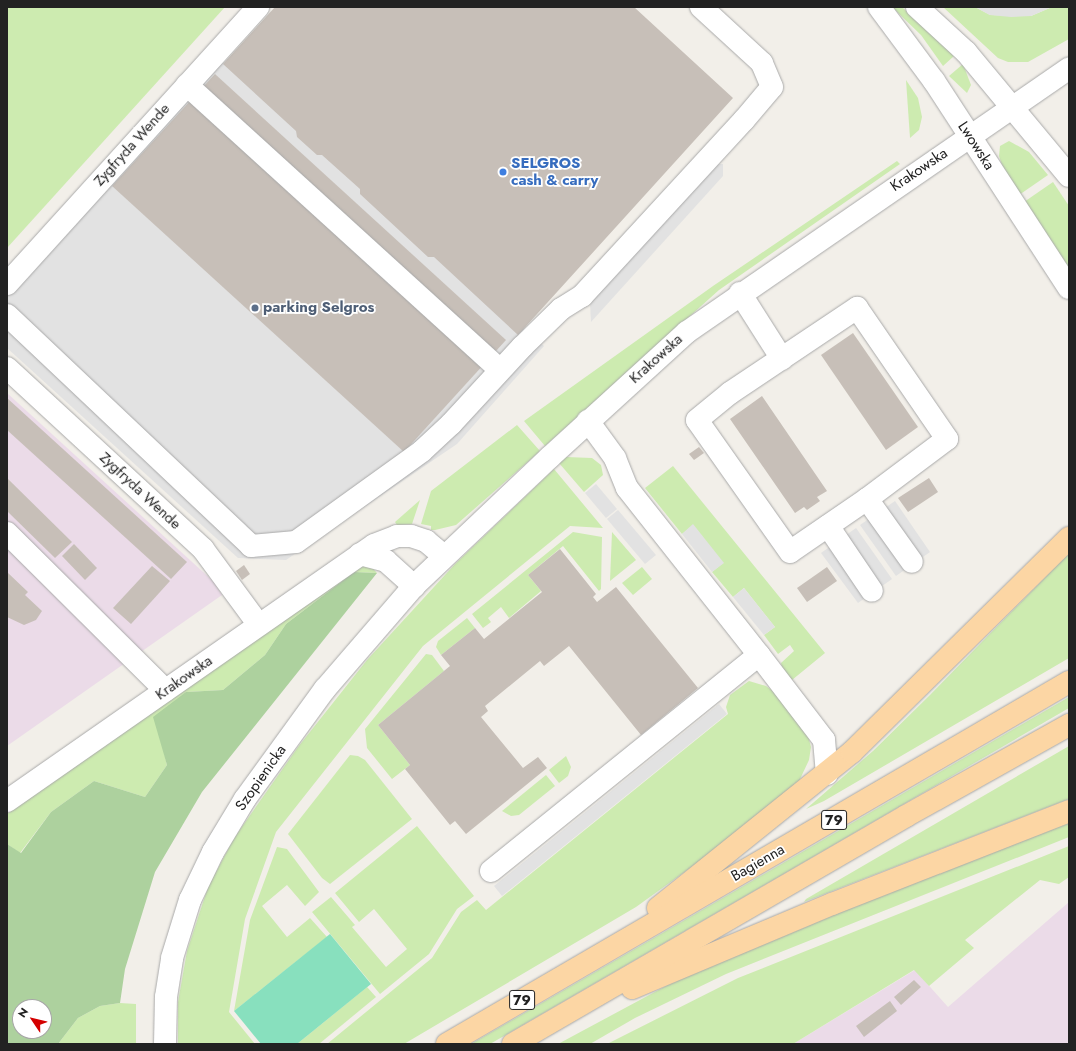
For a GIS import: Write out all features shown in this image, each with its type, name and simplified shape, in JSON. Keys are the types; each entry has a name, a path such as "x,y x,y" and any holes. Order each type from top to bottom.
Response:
{"main road":[{"path":"598,956 827,774 888,718 1069,538"},
{"name":"Bagienna","path":"447,1044 1069,682"},
{"name":"79","path":"513,1044 906,816 1069,726"},
{"path":"551,1022 832,904 1069,811"}],"street":[{"name":"Zygfryda Wende","path":"7,284 258,7"},
{"path":"7,315 251,546 296,542 422,451 451,424 500,370 561,309 582,296 744,120 772,87 762,63 701,7"},
{"name":"Lwowska","path":"879,7 927,71 1069,288"},
{"path":"917,7 966,52 1014,107 1069,176"},
{"path":"1014,107 1069,68"},
{"path":"187,85 500,370"},
{"name":"Krakowska","path":"7,801 360,554 385,540 411,536 426,541 444,556 588,421 687,332 740,293 969,136 1014,107"},
{"path":"740,293 782,359"},
{"path":"857,308 946,439 867,499 790,552 697,420 730,393 782,359 857,308"},
{"name":"Zygfryda Wende","path":"7,368 202,549 259,625"},
{"path":"588,421 615,458 627,488 824,740 827,774"},
{"path":"867,499 912,562"},
{"path":"828,526 872,591"},
{"path":"7,533 165,690"},
{"path":"360,554 386,561 414,586"},
{"name":"Szopienicka","path":"166,1044 166,997 172,958 190,900 208,862 245,799 325,689 414,586 444,556"},
{"path":"491,871 759,655"}],"shaded area":[{"path":"975,7 1052,7 1031,16 1011,17 990,15"},
{"name":"parking Selgros","path":"209,61 227,63 544,346 457,444 286,560 238,558 7,348 7,284"},
{"path":"717,164 723,164 723,176 591,322 590,303"},
{"path":"7,393 214,582 222,595 7,746"},
{"path":"596,484 617,509 606,518 585,493"},
{"path":"895,501 930,552 896,576 860,525"},
{"path":"618,510 656,555 645,564 607,519"},
{"path":"693,524 724,563 712,572 682,534"},
{"path":"856,528 892,579 858,603 821,553"},
{"path":"744,588 775,627 764,635 733,597"},
{"path":"719,704 727,714 502,896 494,886"},
{"path":"1069,902 1069,1044 793,1044 915,970 948,1007"}],"green space":[{"path":"7,7 225,7 7,248"},
{"path":"892,7 902,7 954,56 943,66 921,35"},
{"path":"943,7 975,7 990,15 1031,16 1052,7 1069,7 1069,39 1028,62 1008,62 998,58"},
{"path":"963,64 971,85 967,93 949,76"},
{"path":"906,80 918,98 922,117 919,130 910,138"},
{"path":"1009,141 1029,152 1048,175 1019,195 1005,174 999,156 1000,146"},
{"path":"897,161 900,164 719,290 545,446 524,421 713,286"},
{"path":"1053,182 1069,206 1069,269 1024,202"},
{"path":"517,425 540,451 456,525 431,530 431,526 421,524 431,491"},
{"path":"566,457 592,458 601,465 603,475 584,492 559,463"},
{"path":"673,466 825,653 792,680 782,668 781,663 794,651 790,645 778,654 764,635 775,627 744,588 733,597 712,572 723,563 693,525 682,534 645,488"},
{"path":"554,469 603,528 570,526 423,646 276,832 245,919 229,1012 255,1044 178,1044 178,1002 187,951 208,887 234,838 298,747 367,660 456,563"},
{"path":"420,500 412,524 397,525 395,522"},
{"path":"573,532 602,537 601,589 599,591 563,546 528,575 541,591 509,618 501,607 488,618 491,622 483,628 472,614"},
{"path":"612,532 636,560 610,581"},
{"path":"1069,553 1069,658 824,801 806,809 873,751"},
{"path":"369,564 377,573 354,572 286,624 265,655 223,690 186,692 159,731 167,765 145,797 94,781 51,812 20,853 7,844 7,814 102,748 351,566"},
{"path":"642,567 652,579 633,595 622,583"},
{"path":"354,572 377,573 202,792 155,872 125,969 120,1003 100,1006 78,1018 58,1044 7,1044 7,844 21,853 51,812 94,781 145,797 167,765 153,717 186,692 223,690 265,655 286,624"},
{"path":"467,618 475,628 441,655 436,647 438,641"},
{"path":"426,654 432,655 444,671 378,725 410,765 392,779 367,748 365,729"},
{"path":"749,681 766,686 776,693 807,732 811,747 809,760 793,794 636,907 404,1044 327,1044 432,958 461,912 477,900 486,910 728,714 726,707 730,695"},
{"path":"1069,697 1069,708 799,865 490,1044 471,1044"},
{"path":"1069,746 1069,799 804,902 806,899"},
{"path":"350,755 358,756 365,760 412,819 330,884 322,878 288,834"},
{"path":"566,756 571,767 568,776 559,783 549,770"},
{"path":"546,775 555,786 519,815 511,816 502,811"},
{"path":"1069,822 1069,837 726,974 635,1018 590,1044 558,1044 679,979 747,948"},
{"path":"417,826 474,896 457,909 429,954 380,994 312,912 331,897 355,925 352,927 386,967 407,949 374,909 359,922 335,893"},
{"path":"1069,846 1069,877 1059,884 1040,880 965,940 974,948 929,986 914,970 793,1044 607,1044 738,978"},
{"path":"277,847 287,849 319,892 305,906 287,885 262,906 287,937 310,918 327,937 234,1011 250,920"},
{"path":"330,934 371,984 297,1044 261,1044 234,1011"},
{"path":"367,987 376,997 319,1044 297,1044"},
{"path":"120,1003 136,1004 136,1044 58,1044 78,1018 100,1006"}],"building":[{"name":"SELGROS cash & carry","path":"275,7 634,7 733,98 518,335 434,257 428,257 360,194 360,189 322,155 317,155 297,137 296,131 223,64"},
{"path":"215,74 506,340 404,452 112,186"},
{"path":"853,333 918,427 886,450 821,355"},
{"path":"762,396 827,491 817,497 820,501 807,510 804,507 795,513 730,419"},
{"path":"7,398 187,562 171,579 7,430"},
{"path":"699,447 704,453 694,460 689,454"},
{"path":"7,478 72,542 55,558 7,511"},
{"path":"929,478 938,492 908,512 898,498"},
{"path":"74,544 97,568 85,580 62,556"},
{"path":"560,549 596,594 593,597 597,602 616,587 698,688 641,735 569,646 544,666 540,661 485,706 488,711 481,717 523,768 538,757 547,768 466,834 455,821 450,825 405,769 410,765 378,725 450,666 441,655 475,628 484,639 542,592 528,575"},
{"path":"244,565 250,574 242,580 236,571"},
{"path":"152,566 170,581 131,624 113,608"},
{"path":"827,567 837,581 807,602 797,588"},
{"path":"7,572 28,592 25,595 42,611 36,620 24,625 7,617"},
{"path":"914,980 921,987 901,1005 894,997"},
{"path":"890,1001 897,1011 864,1037 856,1026"}],"place":[{"name":"SELGROS cash & carry","path":"503,172"},
{"name":"parking Selgros","path":"255,308"}]}
